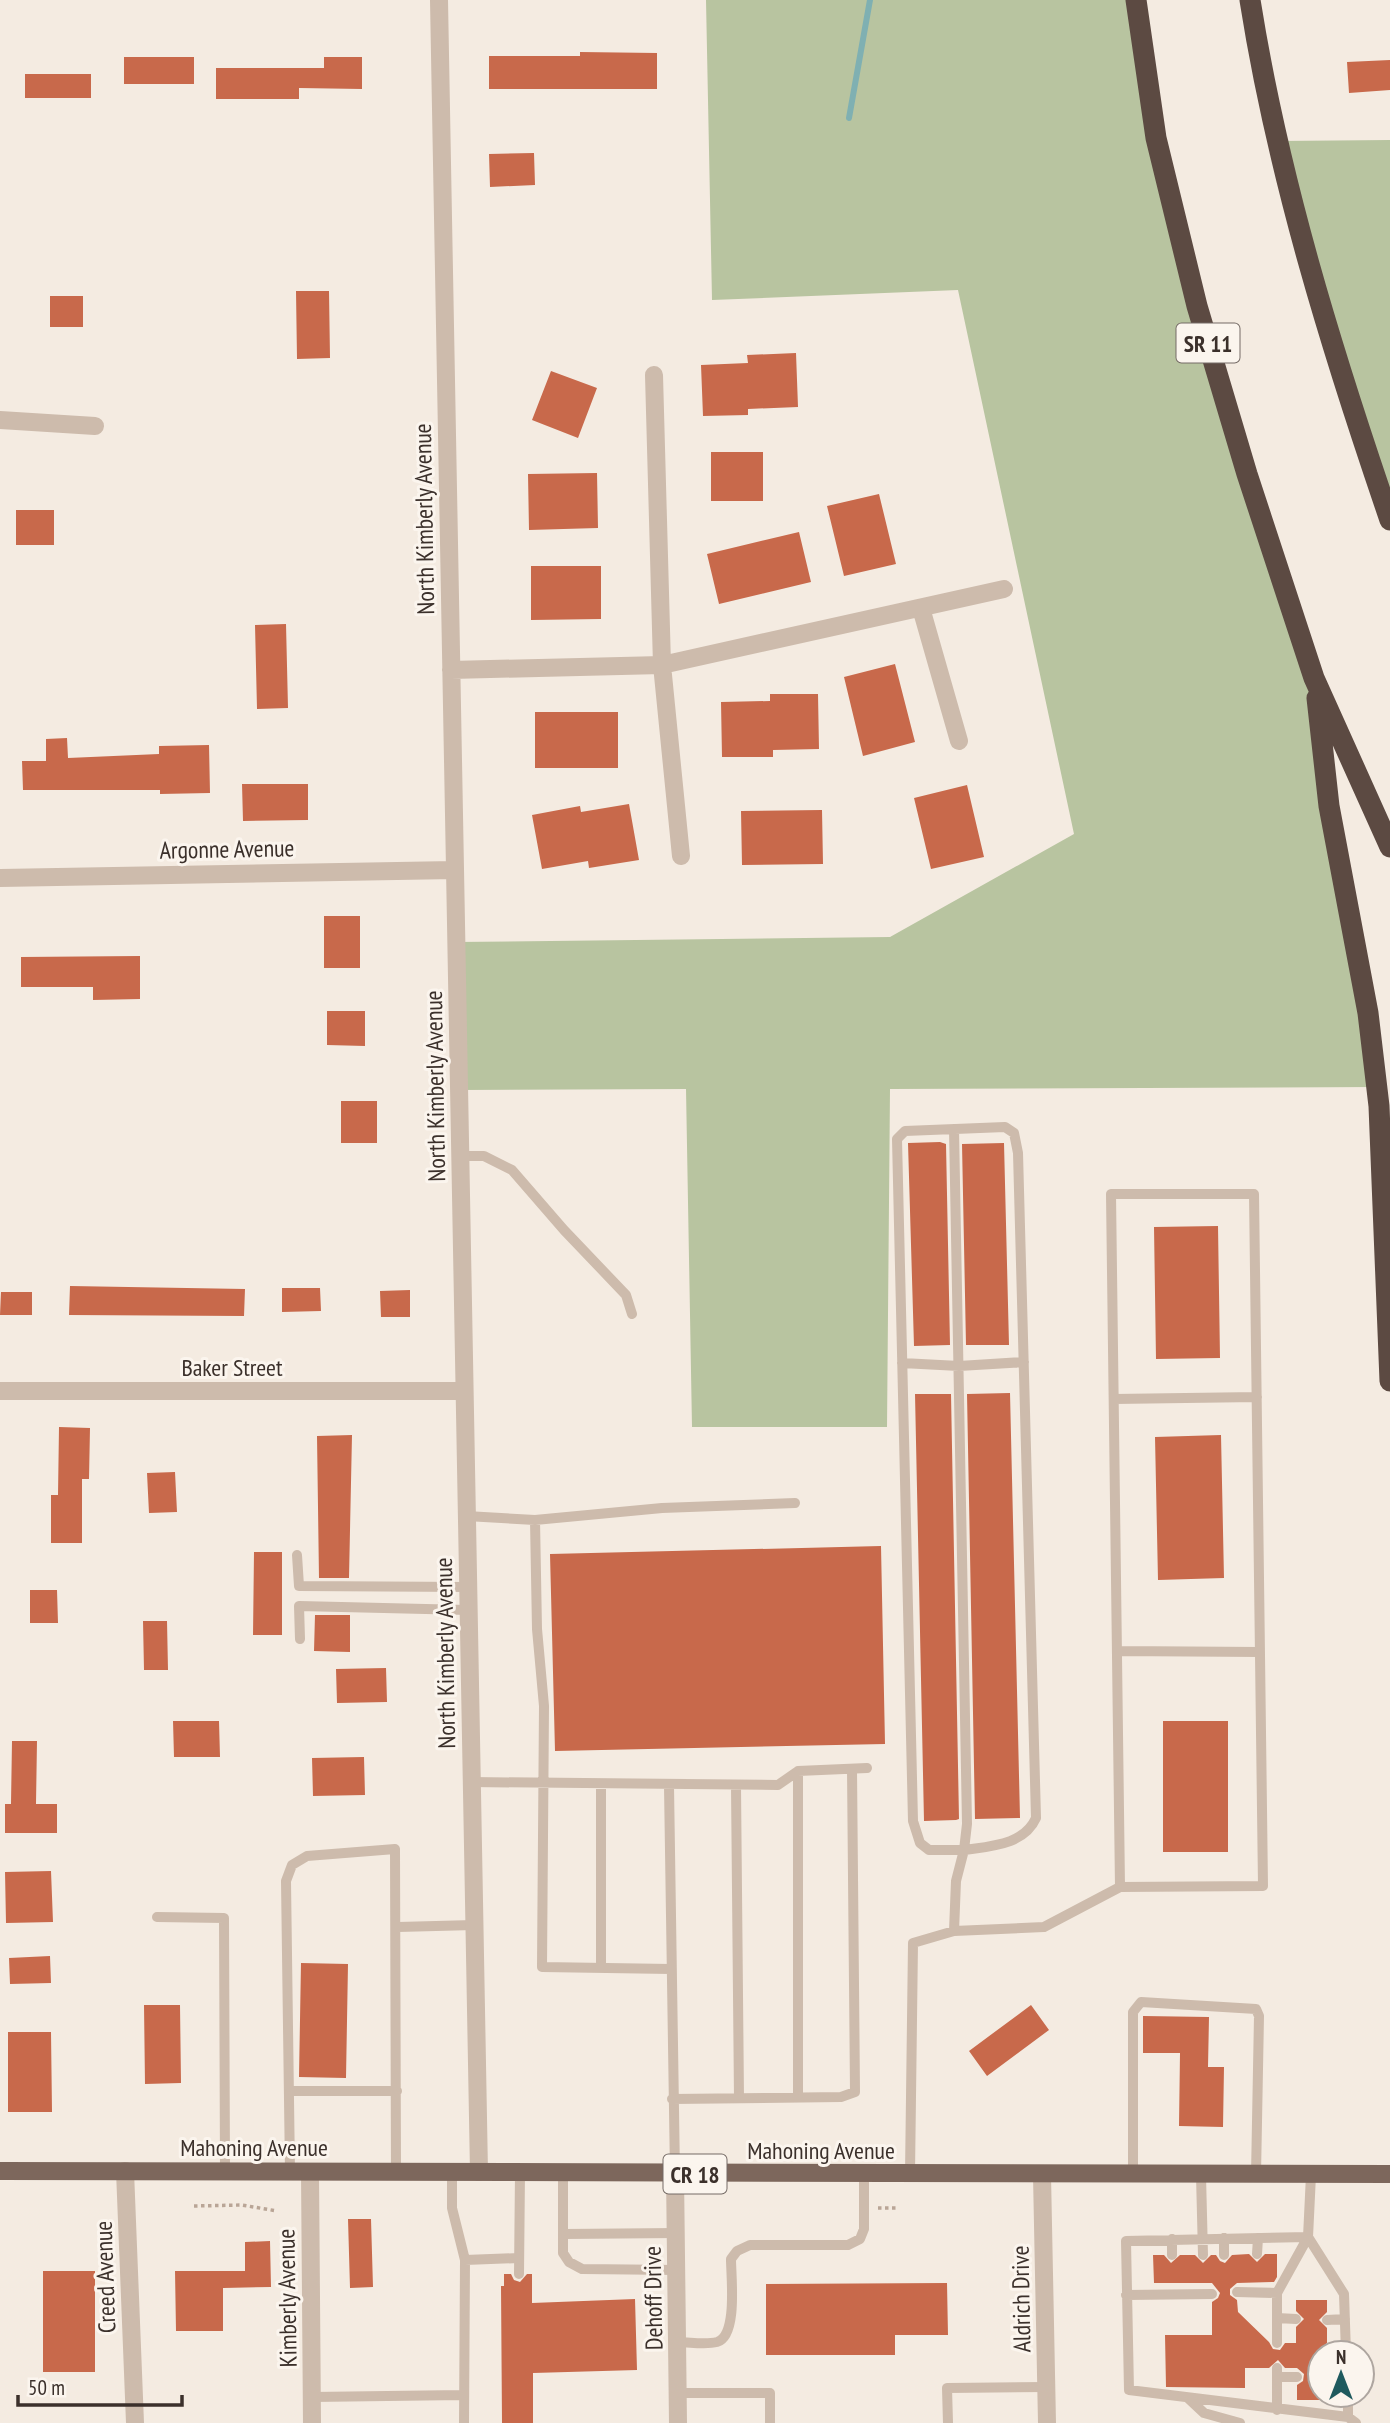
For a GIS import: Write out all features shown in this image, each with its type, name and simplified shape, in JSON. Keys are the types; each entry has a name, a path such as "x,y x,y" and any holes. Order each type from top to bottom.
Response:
{"highway":[{"name":"SR 11","path":"1136,0 1156,138 1197,306 1247,474 1314,678 1390,847"},
{"path":"1250,2 1293,205 1318,298 1390,520"},
{"path":"1314,678 1329,806 1368,1013 1379,1106 1390,1381"}],"main road":[{"name":"Mahoning Avenue","path":"0,2171 1390,2174"}],"street":[{"name":"North Kimberly Avenue","path":"439,0 479,2172"},
{"path":"654,375 662,665 681,856"},
{"path":"0,420 95,426"},
{"path":"451,670 662,665 1004,589"},
{"path":"921,608 959,741"},
{"name":"Argonne Avenue","path":"0,878 454,870"},
{"name":"Baker Street","path":"0,1391 464,1391"},
{"name":"Creed Avenue","path":"125,2171 135,2423"},
{"name":"Kimberly Avenue","path":"310,2172 312,2423"},
{"name":"Dehoff Drive","path":"675,2174 678,2423"},
{"name":"Aldrich Drive","path":"1042,2175 1047,2423"}],"lane":[{"path":"1005,1127 1014,1133 1017,1153 1036,1818 1031,1830 1018,1838 964,1850 929,1850 920,1843 913,1821 897,1139 905,1131 954,1129 1005,1127"},
{"path":"954,1129 967,1824 956,1881 954,1931"},
{"path":"461,1156 484,1156 512,1170 626,1295 632,1314"},
{"path":"911,2174 913,1943 954,1931 1044,1927 1121,1887 1263,1886 1255,1194 1111,1194 1121,1887"},
{"path":"902,1363 959,1366 1024,1363"},
{"path":"1114,1399 1257,1397"},
{"path":"467,1516 535,1520 662,1508 795,1503"},
{"path":"535,1520 537,1629 544,1706 542,1966 671,1969"},
{"path":"298,1555 300,1639"},
{"path":"299,1586 468,1587"},
{"path":"299,1606 468,1610"},
{"path":"1117,1651 1260,1652"},
{"path":"471,1782 778,1785 798,1771 867,1768"},
{"path":"672,2099 841,2097 855,2092 858,2081 852,1769"},
{"path":"798,1771 798,2097"},
{"path":"601,1785 601,1968"},
{"path":"668,1786 675,2174"},
{"path":"736,1786 739,2098"},
{"path":"290,2172 286,1881 292,1865 307,1856 339,1851 396,1849 396,2172"},
{"path":"157,1917 224,1918 225,2171"},
{"path":"398,1927 474,1925"},
{"path":"1133,2175 1133,2012 1141,2002 1256,2010 1259,2016 1256,2175"},
{"path":"290,2091 397,2091"},
{"path":"452,2172 452,2208 465,2260 464,2423"},
{"path":"519,2274 520,2172"},
{"path":"563,2172 563,2253 569,2262 582,2269 677,2270"},
{"path":"678,2342 718,2342 725,2337 731,2326 731,2259 737,2251 750,2245 848,2245 860,2239 864,2228 864,2174"},
{"path":"1201,2175 1203,2255"},
{"path":"1277,2343 1277,2293 1308,2237 1311,2175"},
{"path":"564,2234 677,2232"},
{"path":"1308,2237 1126,2241 1129,2390 1352,2420"},
{"path":"1308,2237 1344,2294 1346,2339"},
{"path":"1224,2238 1224,2255"},
{"path":"1257,2254 1258,2238"},
{"path":"1172,2239 1172,2255"},
{"path":"465,2260 519,2258"},
{"path":"1237,2292 1258,2287 1277,2293"},
{"path":"1126,2295 1173,2288 1207,2290"},
{"path":"1277,2318 1296,2319"},
{"path":"1327,2320 1345,2319"},
{"path":"1277,2410 1277,2372 1297,2377"},
{"path":"948,2423 947,2388 1047,2387"},
{"path":"678,2393 770,2393 770,2423"},
{"path":"312,2397 463,2395"},
{"path":"1188,2398 1204,2413 1240,2423"}],"path":[{"path":"194,2206 242,2205 277,2211"}],"green space":[{"path":"706,0 1136,0 1156,138 1314,678 1377,1087 890,1089 887,1427 692,1427 686,1089 460,1090 456,942 890,937 1074,834 958,290 712,300"},
{"path":"1390,140 1390,520 1280,141"}],"building":[{"path":"580,52 657,53 657,89 489,89 489,56 580,56"},
{"path":"124,57 194,57 194,84 124,84"},
{"path":"324,57 362,57 362,89 299,88 299,99 216,99 216,68 324,68"},
{"path":"1390,60 1390,90 1349,93 1347,62"},
{"path":"25,74 91,74 91,98 25,98"},
{"path":"534,153 535,185 490,187 489,154"},
{"path":"296,291 329,291 330,358 297,359"},
{"path":"50,296 83,296 83,327 50,327"},
{"path":"796,353 798,407 748,409 748,415 703,416 701,365 748,363 747,355"},
{"path":"551,371 597,388 578,438 532,420"},
{"path":"711,452 763,452 763,501 711,501"},
{"path":"597,473 598,528 529,530 528,474"},
{"path":"879,494 896,564 844,576 827,506"},
{"path":"16,510 54,510 54,545 16,545"},
{"path":"799,532 811,582 719,604 707,554"},
{"path":"531,566 601,566 601,619 531,620"},
{"path":"286,624 288,708 257,709 255,625"},
{"path":"895,664 915,742 863,756 844,677"},
{"path":"770,694 818,694 819,749 773,750 773,757 722,757 721,702 770,701"},
{"path":"535,712 618,712 618,768 535,768"},
{"path":"67,738 68,758 159,754 159,746 209,745 210,793 160,794 160,790 23,790 22,761 46,761 46,739"},
{"path":"242,784 308,784 308,820 243,821"},
{"path":"967,785 984,857 931,869 914,798"},
{"path":"629,804 639,860 589,868 588,861 542,869 532,815 580,806 581,812"},
{"path":"822,810 823,864 742,865 741,811"},
{"path":"324,916 360,916 360,968 324,968"},
{"path":"140,956 140,999 93,1000 93,987 21,987 21,957"},
{"path":"327,1011 365,1011 365,1046 327,1045"},
{"path":"341,1101 377,1101 377,1143 341,1143"},
{"path":"908,1143 946,1144 950,1345 914,1346"},
{"path":"1004,1143 1009,1345 966,1345 962,1144"},
{"path":"1218,1226 1220,1358 1156,1359 1154,1227"},
{"path":"70,1286 245,1289 244,1316 69,1315"},
{"path":"282,1288 320,1288 321,1311 282,1312"},
{"path":"410,1290 410,1317 381,1317 380,1291"},
{"path":"1,1292 32,1292 32,1315 0,1315"},
{"path":"1010,1393 1020,1818 975,1819 967,1394"},
{"path":"915,1394 951,1394 959,1819 956,1820 924,1821"},
{"path":"59,1427 90,1428 89,1479 82,1479 82,1543 51,1543 51,1495 58,1495"},
{"path":"352,1435 349,1578 319,1578 317,1436"},
{"path":"1221,1435 1224,1578 1158,1580 1155,1437"},
{"path":"175,1472 177,1512 149,1513 147,1473"},
{"path":"881,1546 885,1744 555,1751 550,1554"},
{"path":"254,1552 282,1552 282,1635 253,1635"},
{"path":"30,1590 57,1590 58,1623 30,1623"},
{"path":"315,1615 350,1615 350,1652 314,1651"},
{"path":"143,1621 167,1621 168,1670 144,1670"},
{"path":"386,1668 387,1702 337,1703 336,1669"},
{"path":"173,1721 219,1721 220,1757 174,1757"},
{"path":"1163,1721 1228,1721 1228,1852 1163,1852"},
{"path":"12,1741 37,1741 36,1804 57,1804 57,1833 5,1833 5,1804 11,1804"},
{"path":"364,1757 365,1795 313,1796 312,1758"},
{"path":"51,1871 53,1922 6,1923 5,1872"},
{"path":"50,1956 51,1983 10,1984 9,1958"},
{"path":"301,1963 348,1964 346,2078 299,2077"},
{"path":"144,2005 180,2005 181,2083 145,2084"},
{"path":"1031,2005 1049,2030 987,2076 969,2051"},
{"path":"1143,2016 1209,2017 1208,2067 1224,2067 1223,2127 1179,2126 1180,2053 1143,2053"},
{"path":"8,2032 51,2032 52,2112 8,2112"},
{"path":"348,2219 371,2219 373,2287 350,2288"},
{"path":"270,2241 271,2287 223,2288 223,2331 176,2331 175,2271 245,2271 245,2242"},
{"path":"1249,2254 1257,2262 1265,2254 1277,2254 1277,2277 1274,2282 1237,2283 1230,2289 1230,2295 1237,2300 1238,2312 1273,2349 1280,2350 1285,2343 1296,2343 1296,2327 1304,2319 1296,2311 1296,2300 1327,2300 1327,2312 1319,2320 1327,2328 1327,2339 1306,2339 1306,2400 1297,2400 1297,2385 1303,2381 1304,2374 1297,2368 1285,2368 1278,2360 1269,2368 1245,2368 1245,2388 1166,2387 1165,2335 1212,2335 1212,2302 1220,2293 1212,2283 1154,2283 1153,2255 1164,2255 1171,2263 1180,2255 1195,2255 1203,2263 1211,2255 1216,2255 1225,2263 1232,2255"},
{"path":"43,2271 95,2271 95,2372 43,2372"},
{"path":"504,2274 511,2274 514,2280 520,2282 527,2274 532,2274 532,2303 635,2299 637,2370 533,2373 533,2423 502,2423 501,2286 504,2286"},
{"path":"947,2283 948,2335 895,2335 895,2355 766,2355 766,2284"}],"waterway":[{"path":"849,118 870,0"}]}
